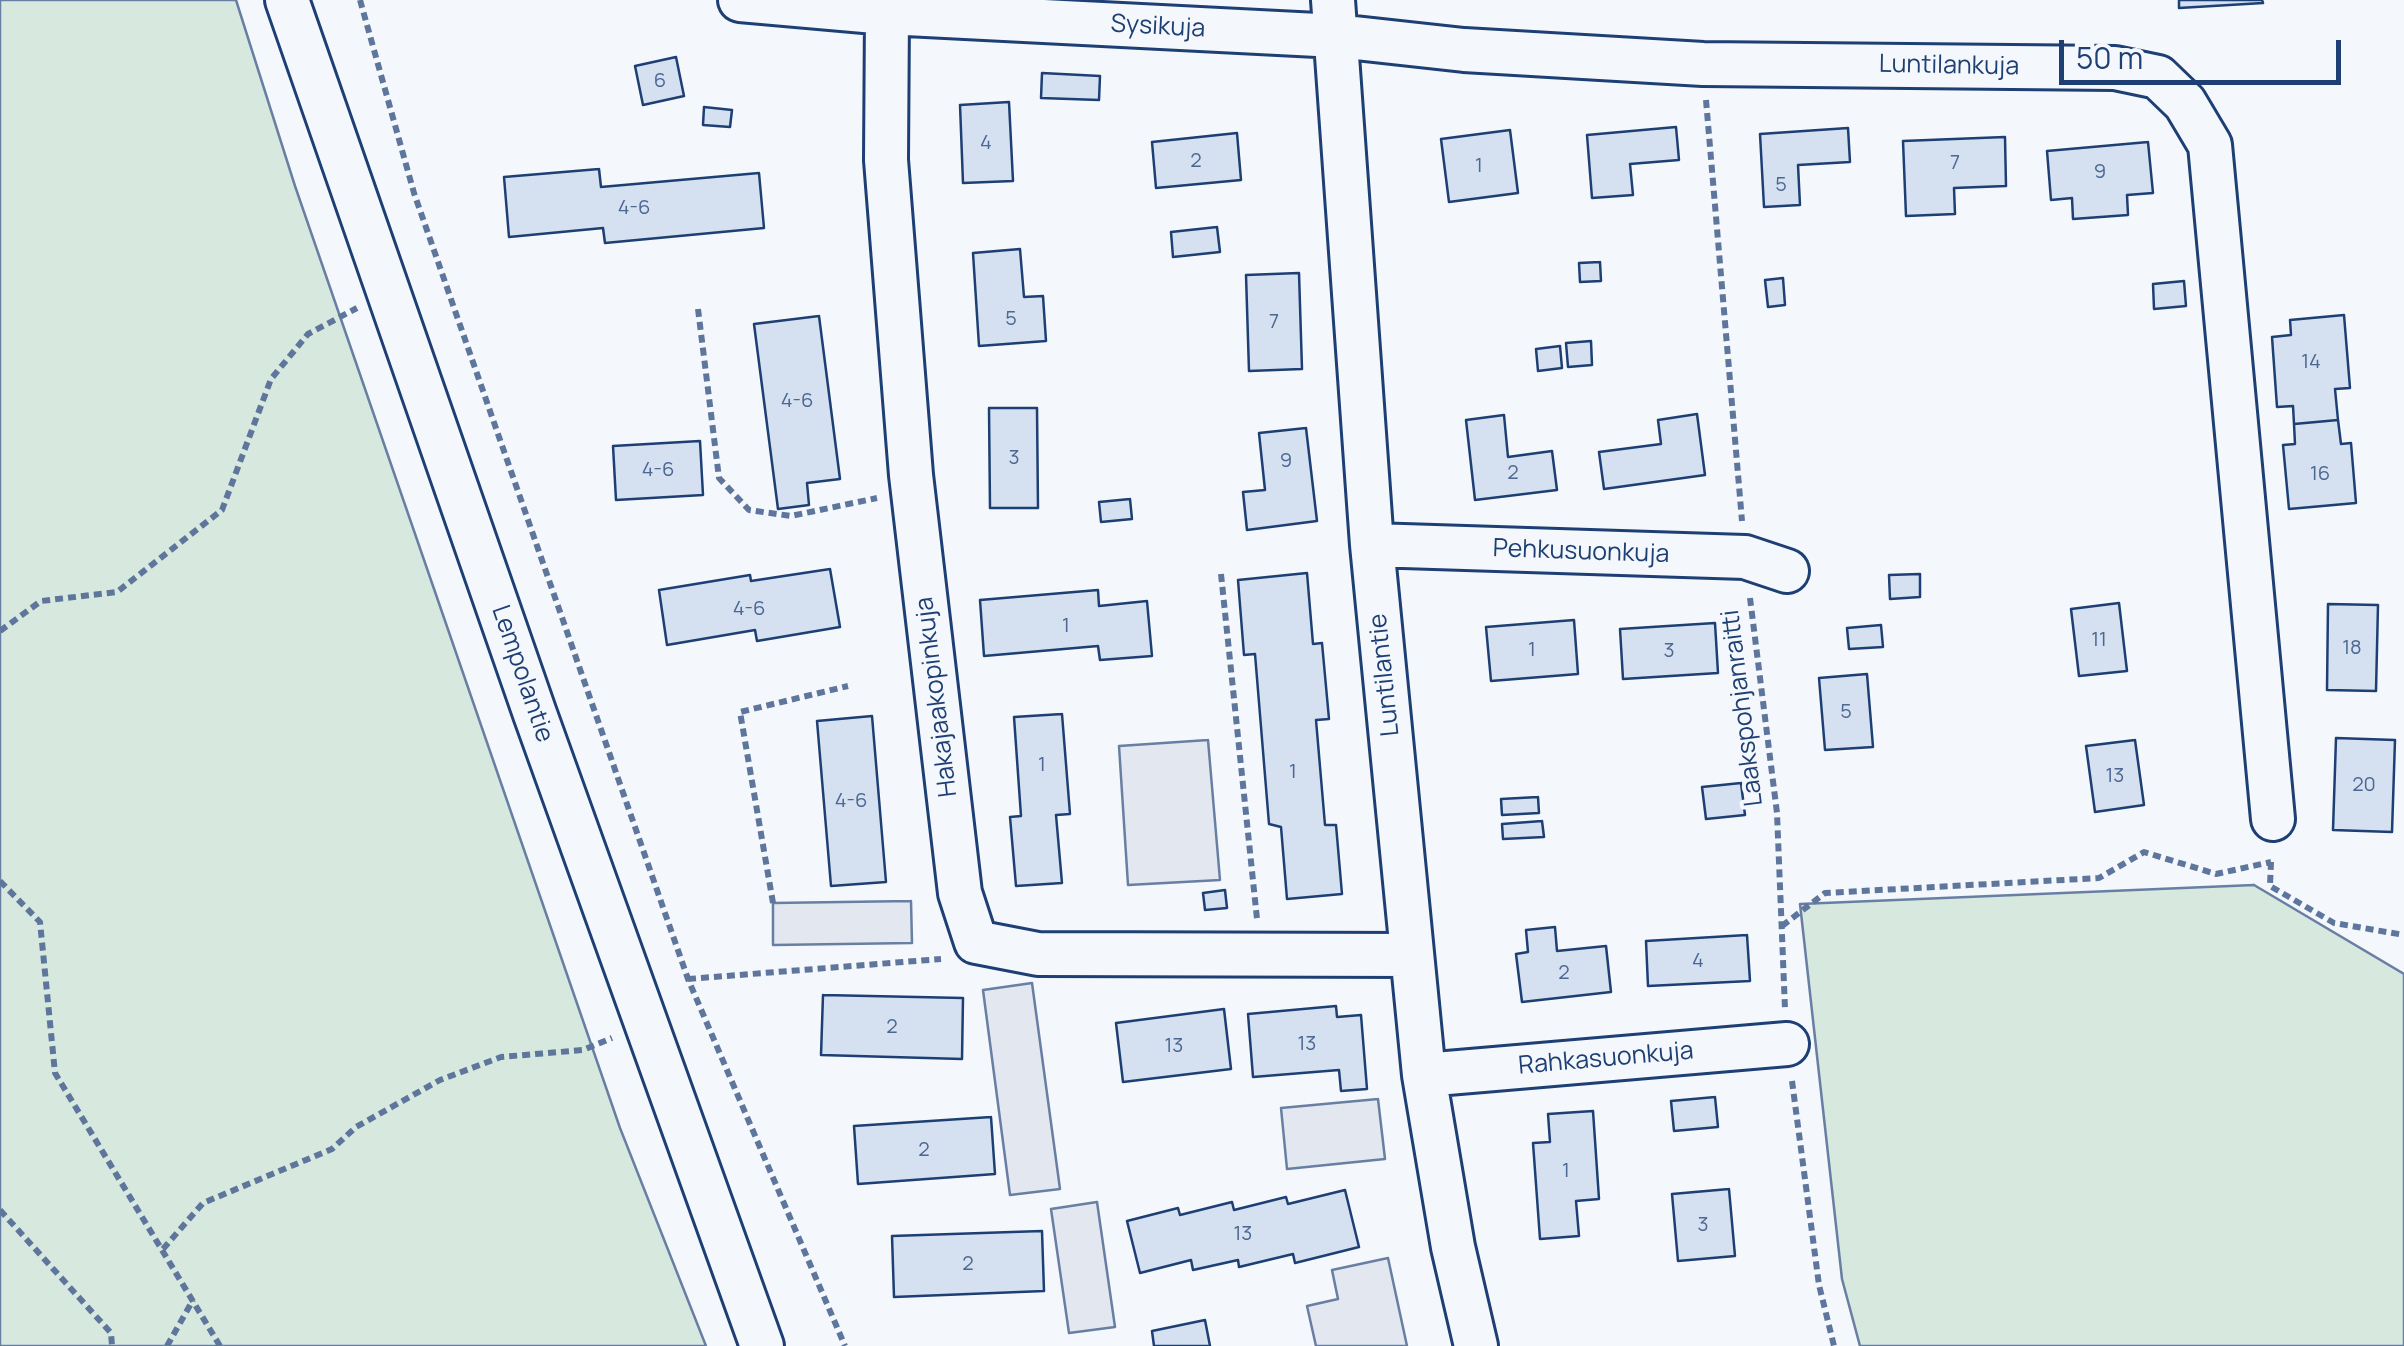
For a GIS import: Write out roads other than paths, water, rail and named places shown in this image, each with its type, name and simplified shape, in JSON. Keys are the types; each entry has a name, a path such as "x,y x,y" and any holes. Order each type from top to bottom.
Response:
{"street":[{"name":"Lempolantie","path":"287,0 645,1025 762,1346"},
{"name":"Sysikuja","path":"740,0 887,13 1335,18"},
{"name":"Hakajaakopinkuja","path":"887,13 886,160 913,490 960,893 976,942 1038,954 1412,956"},
{"name":"Luntilankuja","path":"1335,18 1464,50 1703,64 2116,68 2158,77 2186,103 2210,145 2273,819"},
{"name":"Luntilantie","path":"1335,18 1372,546 1424,1074 1453,1247 1476,1346"},
{"name":"Pehkusuonkuja","path":"1372,546 1745,557 1787,570"},
{"name":"Rahkasuonkuja","path":"1424,1074 1787,1044"}]}
